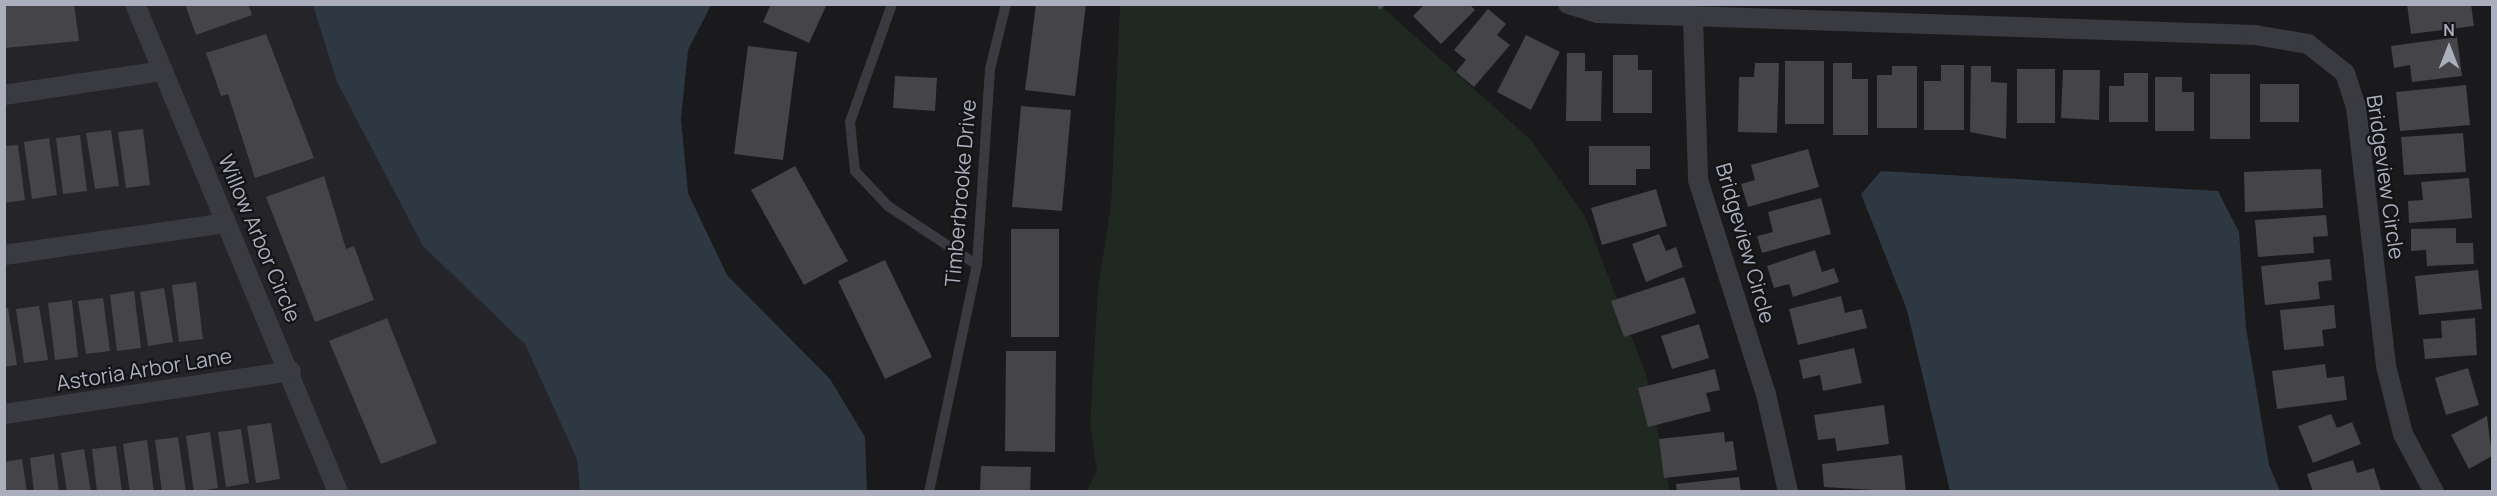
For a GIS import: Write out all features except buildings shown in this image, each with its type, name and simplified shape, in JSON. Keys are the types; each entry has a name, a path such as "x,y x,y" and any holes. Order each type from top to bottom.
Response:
{"street":[{"name":"Willow Arbor Circle","path":"135,4 226,223 291,371 338,492"},
{"path":"1568,4 1597,13 1693,18"},
{"name":"Bridgeview Circle","path":"1788,492 1766,394 1698,180 1693,18 2255,34 2307,44 2345,73 2356,106 2386,366 2403,434 2434,492"},
{"path":"4,95 163,71"},
{"path":"4,255 226,223"},
{"name":"Astoria Arbor Lane","path":"4,414 291,371"}],"lane":[{"path":"892,4 850,122 855,171 888,206 977,265"},
{"name":"Timberbrooke Drive","path":"929,492 977,265 990,69 1006,4"}],"shaded area":[{"path":"1120,4 1380,5 1531,140 1585,216 1646,374 1670,491 1086,492 1097,471 1090,425 1098,288 1111,205"},
{"path":"4,5 604,5 664,491 5,491"},
{"path":"313,5 711,5 688,50 681,119 688,193 727,275 830,379 865,437 867,491 580,491 577,459 525,344 423,246 337,82"},
{"path":"1881,171 2218,191 2239,232 2246,328 2269,465 2280,491 1950,491 1907,310 1861,194"}]}
